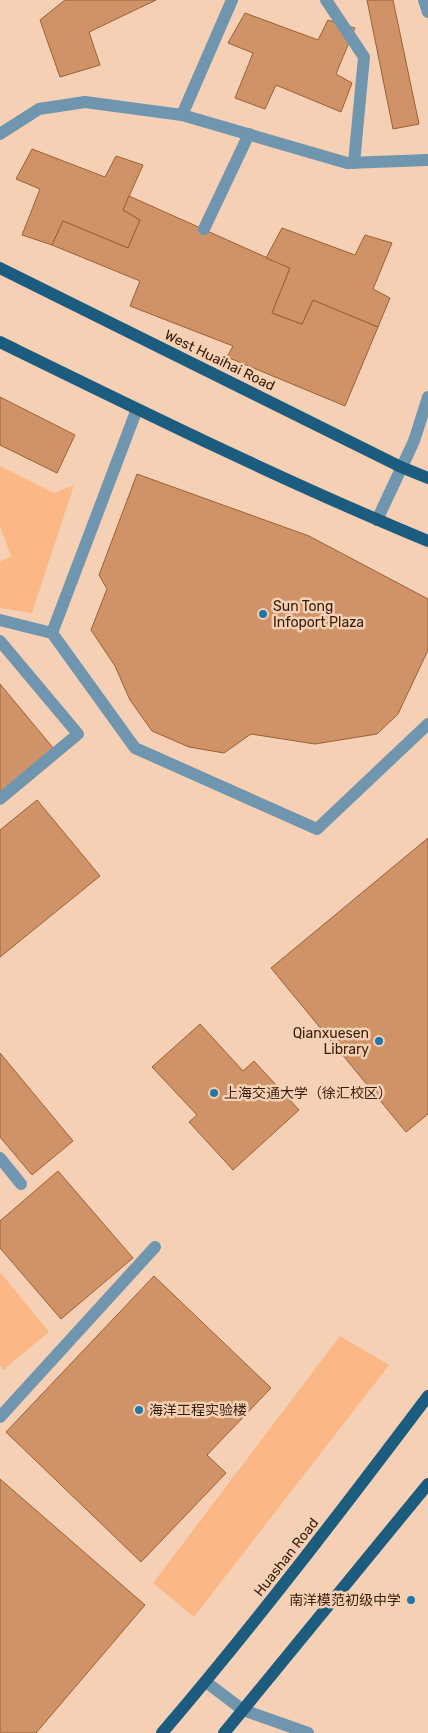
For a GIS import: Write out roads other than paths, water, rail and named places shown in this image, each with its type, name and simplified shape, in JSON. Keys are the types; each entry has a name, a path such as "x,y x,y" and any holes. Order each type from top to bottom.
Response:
{"main road":[{"name":"West Huaihai Road","path":"0,268 401,467 428,478"},
{"path":"0,342 137,409 377,520 428,541"},
{"name":"Huashan Road","path":"162,1733 206,1682 345,1507 428,1396"},
{"path":"224,1733 428,1484"}],"street":[{"path":"182,115 232,0"},
{"path":"326,0 364,57 354,163"},
{"path":"424,0 428,12"},
{"path":"0,134 39,109 85,102 182,115 348,163 428,160"},
{"path":"204,229 249,134"},
{"path":"377,520 414,441 428,397"},
{"path":"52,633 137,409"},
{"path":"0,620 52,633 135,748 317,829 428,724"},
{"path":"0,640 78,734 0,799"},
{"path":"0,1158 21,1184"},
{"path":"0,1417 155,1247"},
{"path":"206,1682 243,1710 308,1733"}],"place":[{"name":"Sun Tong Infoport Plaza","path":"263,614"},
{"name":"Qianxuesen Library","path":"379,1041"},
{"name":"上海交通大学（徐汇校区）","path":"214,1093"},
{"name":"海洋工程实验楼","path":"139,1410"},
{"name":"南洋模范初级中学","path":"411,1600"}]}
